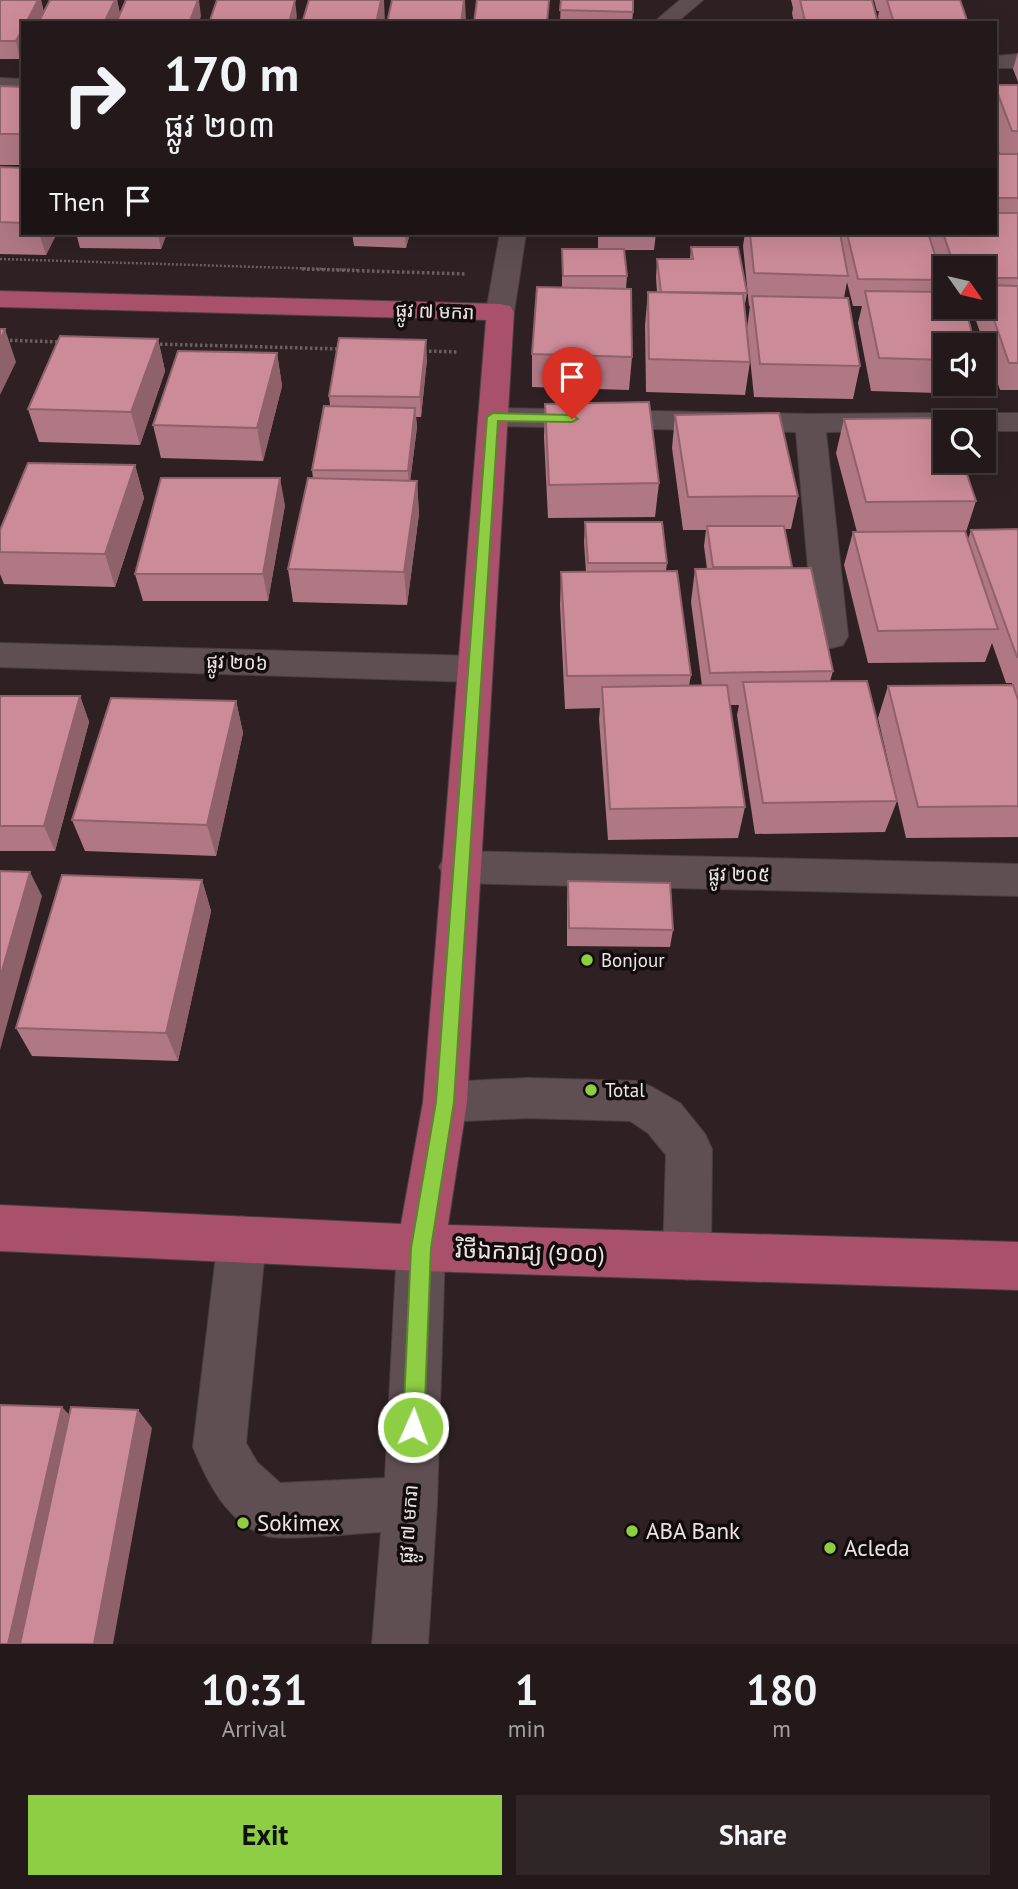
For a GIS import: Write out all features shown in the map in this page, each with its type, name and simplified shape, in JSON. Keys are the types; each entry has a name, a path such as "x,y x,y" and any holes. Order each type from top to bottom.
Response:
{"main road":[{"name":"ផ្លូវ ៧ មករា","path":"0,299 500,312 445,1102 421,1248"},
{"name":"វិថីឯករាជ្យ (១០០)","path":"0,1228 421,1248 1018,1266"}],"street":[{"path":"666,21 693,0"},
{"path":"997,62 1018,61"},
{"path":"0,85 21,86"},
{"path":"500,312 513,235"},
{"path":"493,417 810,423 933,422"},
{"path":"996,422 1018,422"},
{"path":"810,423 831,636"},
{"name":"ផ្លូវ ២០៦","path":"0,655 474,669"},
{"name":"ផ្លូវ ២០៥","path":"460,867 1018,880"},
{"path":"445,1102 528,1098 636,1101 664,1118 689,1149 687,1256"},
{"path":"242,1240 219,1447 238,1481 270,1510 410,1504"},
{"name":"ផ្លូវ ៧ មករា","path":"400,1644 410,1504 421,1248"}],"path":[{"path":"0,259 506,275"},
{"path":"0,340 69,342"},
{"path":"152,344 345,349"},
{"path":"414,351 497,354"}],"building":[{"path":"0,0 38,0 27,21 21,21 21,32 16,41 0,41"},
{"path":"50,0 115,0 105,21 39,21"},
{"path":"126,0 198,0 190,21 117,21"},
{"path":"217,0 295,0 290,21 210,21"},
{"path":"309,0 381,0 376,21 303,21"},
{"path":"392,0 464,0 461,21 387,21"},
{"path":"477,0 549,0 547,21 474,21"},
{"path":"561,0 633,0 633,12 560,10"},
{"path":"800,0 872,0 877,21 805,21"},
{"path":"887,0 960,0 967,21 893,21"},
{"path":"997,85 1018,85 1018,131 1012,131"},
{"path":"0,86 21,87 21,134 0,134"},
{"path":"997,154 1018,154 1018,198 997,198"},
{"path":"0,167 21,168 21,223 0,222"},
{"path":"997,213 1018,213 1018,278 996,278 996,256 951,256 944,235 997,235"},
{"path":"750,235 840,235 848,276 754,273"},
{"path":"847,235 929,235 935,256 933,256 933,280 858,279"},
{"path":"691,247 738,247 747,293 661,292 657,259 693,259"},
{"path":"562,249 624,249 627,276 563,276"},
{"path":"996,285 1018,286 1018,363 1009,363 994,319 996,319"},
{"path":"537,287 631,289 632,357 532,354"},
{"path":"865,291 933,292 933,319 968,319 972,333 933,333 933,360 879,358"},
{"path":"648,292 743,294 750,362 649,359"},
{"path":"752,296 848,298 860,366 760,364"},
{"path":"60,336 158,339 131,412 28,409"},
{"path":"339,338 426,340 420,397 329,396"},
{"path":"178,351 277,353 257,428 153,425"},
{"path":"649,402 659,483 549,485 545,404"},
{"path":"324,406 415,408 408,471 312,470"},
{"path":"779,413 798,496 688,497 675,415"},
{"path":"933,418 933,473 966,473 976,501 866,502 844,419"},
{"path":"28,463 135,465 105,554 0,552 0,530"},
{"path":"161,478 280,478 263,574 135,574"},
{"path":"308,478 417,481 404,572 288,569"},
{"path":"585,522 662,522 667,563 588,563"},
{"path":"707,526 784,526 792,567 713,567"},
{"path":"1018,529 1018,657 1017,657 971,530"},
{"path":"965,531 998,629 878,631 853,532"},
{"path":"811,568 833,671 710,673 695,569"},
{"path":"677,571 691,675 567,676 561,572"},
{"path":"867,681 897,801 763,803 743,682"},
{"path":"727,685 745,807 610,809 602,687"},
{"path":"1013,685 1018,700 1018,806 918,807 888,686"},
{"path":"0,696 80,696 44,826 0,826"},
{"path":"111,698 236,701 207,825 72,820"},
{"path":"0,871 30,872 0,978"},
{"path":"62,875 202,880 166,1033 16,1028"},
{"path":"568,881 670,883 673,930 569,928"},
{"path":"0,1405 62,1407 8,1644 0,1644"},
{"path":"71,1407 138,1410 94,1644 20,1644"}],"place":[{"name":"Bonjour","path":"587,960"},
{"name":"Total","path":"591,1090"},
{"name":"Sokimex","path":"243,1523"},
{"name":"ABA Bank","path":"632,1531"},
{"name":"Acleda","path":"830,1548"}],"route":[{"path":"413,1427 421,1248 445,1102 493,417 572,419"}]}
